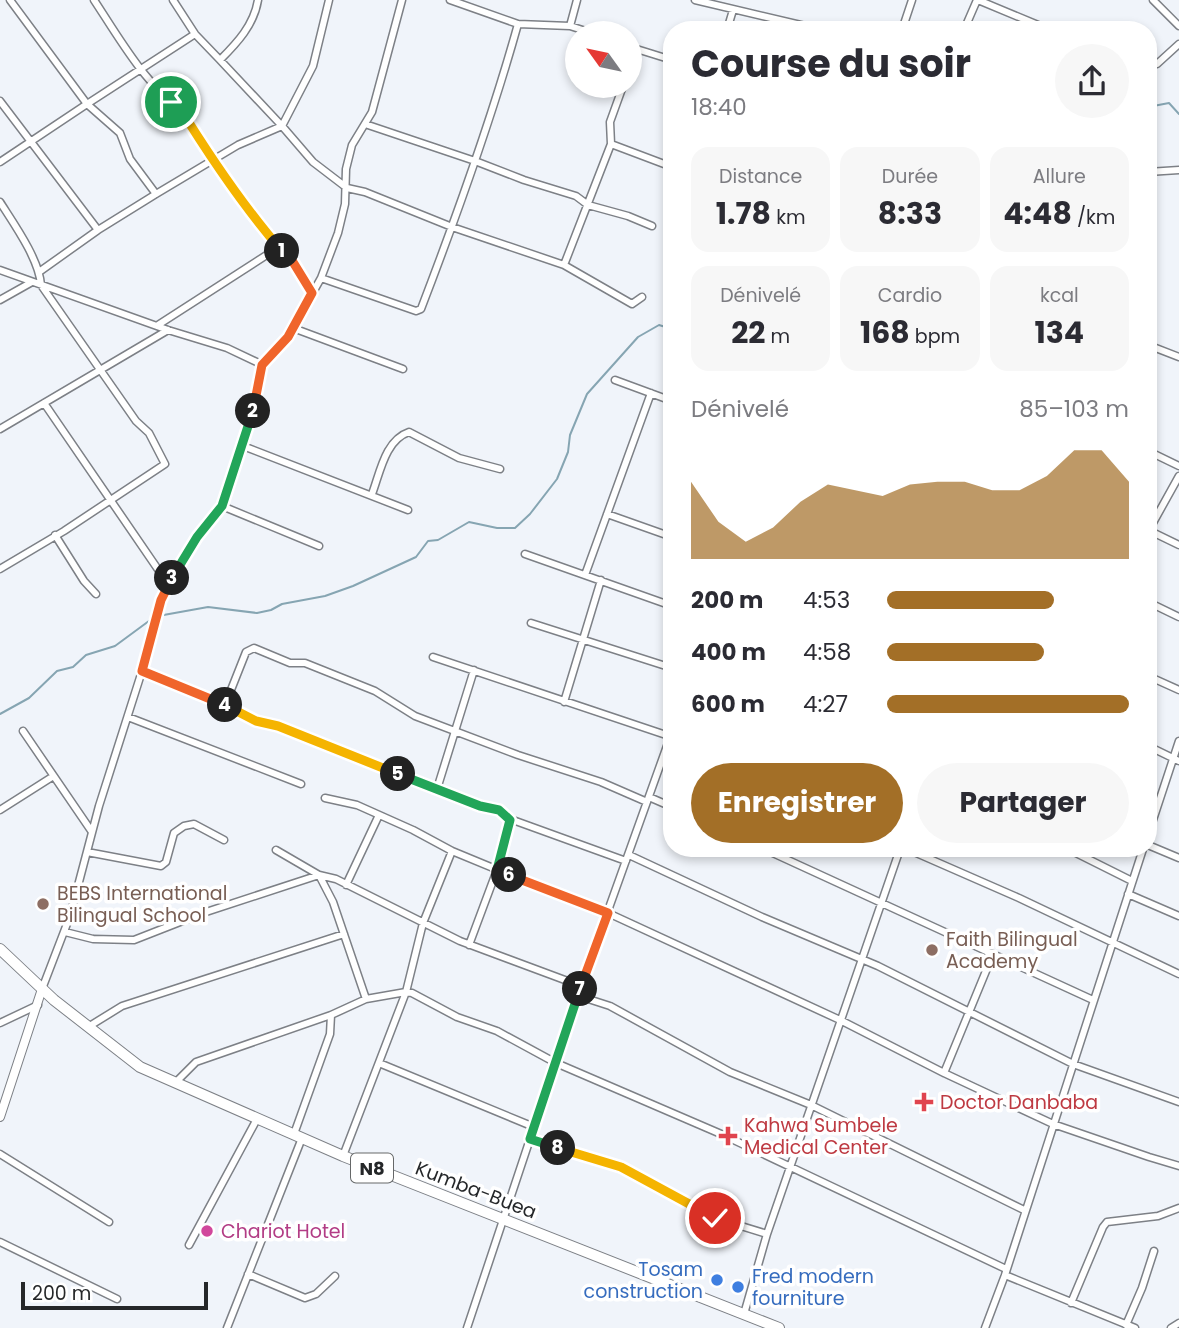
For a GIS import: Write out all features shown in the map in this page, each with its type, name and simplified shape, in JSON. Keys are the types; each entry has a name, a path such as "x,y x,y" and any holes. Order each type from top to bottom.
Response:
{"highway":[{"name":"Kumba-Buea","path":"0,949 42,989 134,1063 175,1083 343,1156 779,1328"}],"street":[{"path":"10,0 87,104 120,133 130,159 156,194"},
{"path":"94,0 140,68 169,101 178,105 242,204 293,262 312,293"},
{"path":"173,0 195,34 313,162 346,188 365,192 452,227 564,265 632,304 642,297"},
{"path":"220,60 243,35 254,16 258,0"},
{"path":"39,272 98,230 156,194 238,145 282,126 313,66 329,0"},
{"path":"0,1116 42,989 65,932 161,600 197,537 222,506 251,419 262,365 284,343 321,278 338,233 346,188 346,169 352,145 372,112 402,0"},
{"path":"450,0 518,24 565,26"},
{"path":"571,21 577,0"},
{"path":"695,0 783,21"},
{"path":"905,21 912,0"},
{"path":"968,21 978,0 1028,21"},
{"path":"1153,0 1179,26"},
{"path":"730,21 733,10"},
{"path":"321,278 418,311 421,309 499,94 518,24"},
{"path":"0,162 195,34"},
{"path":"1157,64 1179,44"},
{"path":"642,51 663,57"},
{"path":"564,265 611,144 610,122 619,98"},
{"path":"0,101 98,230"},
{"path":"365,124 475,160 576,197 588,205 652,226"},
{"path":"611,144 663,164"},
{"path":"1157,171 1179,170"},
{"path":"0,202 39,272 41,285 136,421 149,433 165,464 0,569"},
{"path":"158,325 279,247"},
{"path":"0,270 168,330 227,348 262,365"},
{"path":"0,300 32,282"},
{"path":"293,328 403,369"},
{"path":"0,429 168,330"},
{"path":"1157,348 1179,357"},
{"path":"615,380 663,398"},
{"path":"585,575 651,393"},
{"path":"44,403 168,584"},
{"path":"372,494 389,447 401,435 409,432 459,458 500,469"},
{"path":"243,446 408,510"},
{"path":"1157,455 1179,466"},
{"path":"1157,514 1179,476"},
{"path":"222,506 319,546"},
{"path":"607,514 663,534"},
{"path":"1157,534 1179,545"},
{"path":"55,535 84,581 96,594"},
{"path":"525,554 663,603"},
{"path":"564,702 601,580"},
{"path":"1157,606 1179,617"},
{"path":"531,623 663,665"},
{"path":"225,705 246,652 254,648 290,663 305,663 375,691 415,716 518,755 663,804"},
{"path":"433,657 663,732"},
{"path":"438,789 474,670"},
{"path":"142,671 225,705 256,721 278,726 356,759 480,806 499,810 510,820 628,858 878,966 1073,1064 1179,1102"},
{"path":"1157,680 1179,690"},
{"path":"128,717 301,784"},
{"path":"23,732 92,832"},
{"path":"1157,806 1176,760 1179,741"},
{"path":"1157,750 1176,760"},
{"path":"467,1328 581,986 663,759"},
{"path":"0,810 52,777"},
{"path":"325,798 357,805 452,851 561,897 608,913 839,1020 1053,1124 1179,1166"},
{"path":"346,885 379,815"},
{"path":"469,944 497,870 510,820"},
{"path":"87,852 161,866 166,862 174,833 184,826 194,824 224,840"},
{"path":"1157,849 1179,858"},
{"path":"276,850 319,875 336,879 469,944 581,986"},
{"path":"343,1156 406,992 423,923 452,851"},
{"path":"781,857 1093,1000"},
{"path":"744,1314 789,1168 897,857"},
{"path":"927,857 1179,974"},
{"path":"1084,857 1132,881"},
{"path":"985,1328 1006,1272 1140,857"},
{"path":"65,932 93,939 134,940 203,913 319,875"},
{"path":"319,875 333,902 366,999"},
{"path":"1128,894 1179,916"},
{"path":"88,1027 122,1006 344,934"},
{"path":"944,1073 993,954"},
{"path":"175,1083 196,1062 331,1016 366,999 406,992 457,1017 497,1031 556,1063 709,1128 1071,1303 1135,1328"},
{"path":"579,996 610,1006 730,1072 811,1105 1024,1210"},
{"path":"0,1023 38,1004"},
{"path":"227,1328 298,1136 330,1034 331,1016"},
{"path":"379,1063 534,1127"},
{"path":"190,1245 257,1119"},
{"path":"530,1139 621,1167 715,1218 767,1234"},
{"path":"0,1154 109,1222"},
{"path":"1071,1303 1107,1222 1158,1216 1179,1208"},
{"path":"0,1242 117,1299"},
{"path":"1126,1325 1143,1288 1154,1251"},
{"path":"248,1274 305,1298 316,1294 335,1276"},
{"path":"1171,1328 1179,1323"}],"waterway":[{"path":"1157,105 1169,103 1179,114"},
{"path":"158,616 208,607 257,613 271,610 282,604 325,596 353,586 416,557 428,541 438,540 469,522 497,528 515,528 530,514 557,479 568,452 570,435 587,394 638,337 659,325 663,326"},
{"path":"0,714 29,698 57,671 73,667 86,655 115,646 153,618"}],"place":[{"name":"BEBS International Bilingual School","path":"43,904"},
{"name":"Faith Bilingual Academy","path":"932,950"},
{"name":"Doctor Danbaba","path":"924,1102"},
{"name":"Kahwa Sumbele Medical Center","path":"728,1136"},
{"name":"Chariot Hotel","path":"207,1231"},
{"name":"Tosam construction","path":"717,1280"},
{"name":"Fred modern fourniture","path":"738,1287"}],"route":[{"path":"171,102 178,105 242,204 293,262 312,293 288,337 262,365 249,427 222,506 197,537 163,594 142,671 225,705 260,723 283,727 356,759 480,806 499,810 508,816 510,820 497,870 608,913 530,1139 621,1167 715,1218"}]}
